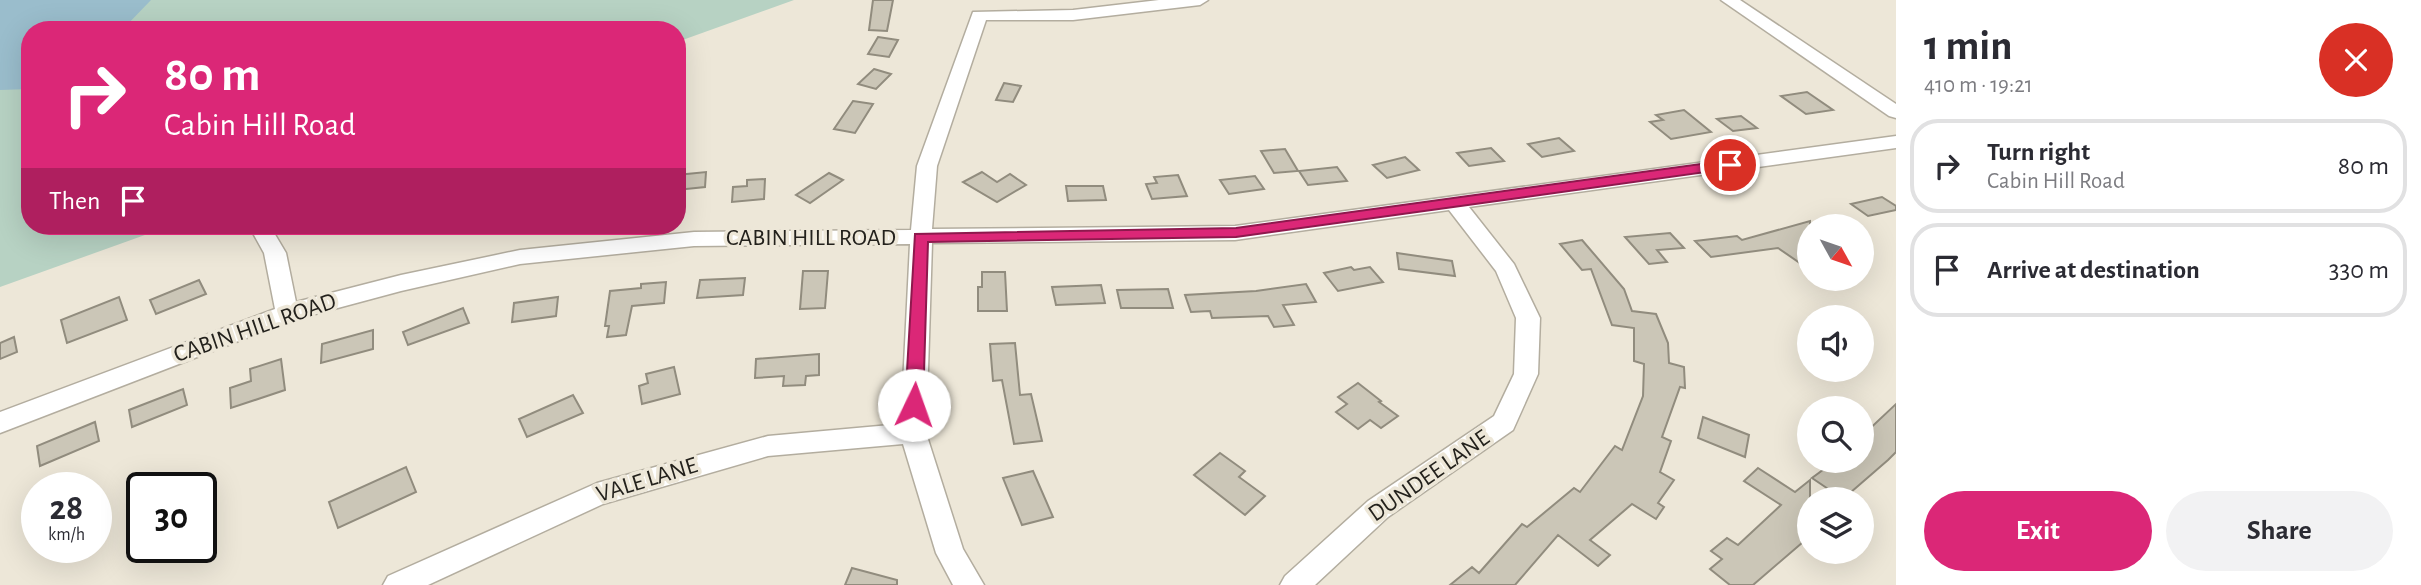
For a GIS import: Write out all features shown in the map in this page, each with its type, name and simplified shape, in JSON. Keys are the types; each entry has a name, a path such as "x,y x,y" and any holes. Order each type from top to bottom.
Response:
{"street":[{"path":"969,585 950,553 913,432 921,237 927,166 976,8 1050,15 1126,10 1200,0"},
{"path":"1739,2 1896,112"},
{"name":"CABIN HILL ROAD","path":"0,423 288,313 401,283 520,257 694,239 1236,233 1896,142"},
{"name":"DUNDEE LANE","path":"1295,585 1378,509 1504,423 1526,374 1528,318 1506,269 1454,202"},
{"path":"264,235 275,253 288,313"},
{"name":"VALE LANE","path":"398,585 597,494 623,486 768,446 913,432"}],"green space":[{"path":"0,0 794,0 686,39 686,21 21,21 21,235 145,235 0,287"}],"water":[{"path":"0,0 151,0 131,21 21,21 21,89 0,90"}],"building":[{"path":"873,0 893,0 887,31 869,30"},
{"path":"878,37 898,40 889,57 868,54"},
{"path":"874,69 891,74 876,89 858,84"},
{"path":"1004,83 1021,86 1013,102 996,100"},
{"path":"1807,92 1833,110 1806,114 1781,96"},
{"path":"853,101 873,104 855,133 834,129"},
{"path":"1684,110 1711,132 1671,139 1650,122 1663,120 1656,115"},
{"path":"1741,116 1757,128 1733,131 1717,119"},
{"path":"1559,138 1574,151 1542,157 1528,144"},
{"path":"1491,148 1504,161 1469,166 1457,153"},
{"path":"1285,149 1298,171 1274,173 1261,151"},
{"path":"1405,157 1419,170 1387,178 1373,165"},
{"path":"1337,167 1347,181 1308,185 1299,171"},
{"path":"706,172 705,187 686,189 686,174"},
{"path":"982,172 997,182 1010,174 1026,185 997,202 963,182"},
{"path":"829,173 843,180 810,203 796,195"},
{"path":"1178,175 1187,196 1152,199 1146,184 1157,183 1154,177"},
{"path":"1255,176 1264,189 1229,194 1220,180"},
{"path":"765,179 764,199 732,202 733,187 747,186 747,180"},
{"path":"1066,186 1103,186 1106,200 1068,201"},
{"path":"1882,197 1896,206 1896,210 1865,214 1851,204"},
{"path":"1797,225 1797,261 1778,248 1711,257 1695,241 1737,236 1742,240"},
{"path":"1670,233 1684,248 1657,250 1667,262 1649,264 1625,237"},
{"path":"1582,240 1624,289 1632,311 1656,314 1668,343 1669,363 1684,367 1685,388 1680,387 1662,437 1671,441 1660,472 1674,480 1658,503 1664,507 1656,519 1632,504 1590,540 1610,555 1598,566 1558,535 1515,585 1450,585 1472,567 1479,573 1522,524 1527,527 1574,488 1580,492 1615,446 1622,450 1643,396 1644,364 1634,361 1634,328 1612,325 1591,269 1582,270 1560,244"},
{"path":"1397,253 1452,261 1455,276 1399,269"},
{"path":"1351,267 1354,270 1370,267 1383,282 1338,291 1324,273"},
{"path":"803,271 828,271 825,308 800,309"},
{"path":"982,272 1005,272 1007,311 978,311 978,287 982,287"},
{"path":"745,278 743,295 697,298 700,280"},
{"path":"199,280 206,294 156,314 150,300"},
{"path":"666,282 664,303 632,306 626,335 607,337 609,326 605,326 610,291"},
{"path":"1306,284 1316,302 1283,305 1294,325 1274,327 1268,316 1212,318 1210,311 1191,312 1185,295 1256,291"},
{"path":"1101,285 1105,303 1056,305 1052,287"},
{"path":"1168,289 1173,308 1121,308 1117,290"},
{"path":"119,297 127,320 67,343 61,320"},
{"path":"558,297 556,316 512,322 514,303"},
{"path":"463,308 469,323 408,345 403,332"},
{"path":"373,330 373,349 321,363 322,344"},
{"path":"14,337 17,352 0,359 0,343"},
{"path":"1015,343 1020,395 1031,394 1042,441 1014,444 1002,380 993,381 990,344"},
{"path":"819,354 819,375 806,376 805,385 783,386 784,376 755,378 756,359"},
{"path":"281,359 285,390 231,408 230,388 251,381 250,369"},
{"path":"674,367 680,394 642,404 639,386 648,383 646,374"},
{"path":"1358,383 1398,416 1381,428 1370,420 1358,429 1336,412 1347,404 1338,397"},
{"path":"183,389 187,405 132,427 129,410"},
{"path":"573,395 583,413 527,437 519,419"},
{"path":"1896,404 1896,452 1874,472 1874,425"},
{"path":"1703,417 1749,435 1745,457 1698,438"},
{"path":"95,422 99,441 40,466 37,446"},
{"path":"1220,453 1245,471 1239,477 1265,496 1245,515 1194,475"},
{"path":"406,467 416,492 338,528 329,502"},
{"path":"1758,468 1795,492 1797,490 1797,547 1753,585 1730,585 1710,569 1722,559 1711,551 1727,538 1738,545 1781,505 1744,481"},
{"path":"1033,471 1053,517 1022,525 1003,478"},
{"path":"1819,473 1873,473 1857,487 1825,487 1812,478"},
{"path":"852,568 897,580 897,585 845,585"}],"route":[{"path":"914,405 921,237 1236,233 1730,165"}]}
